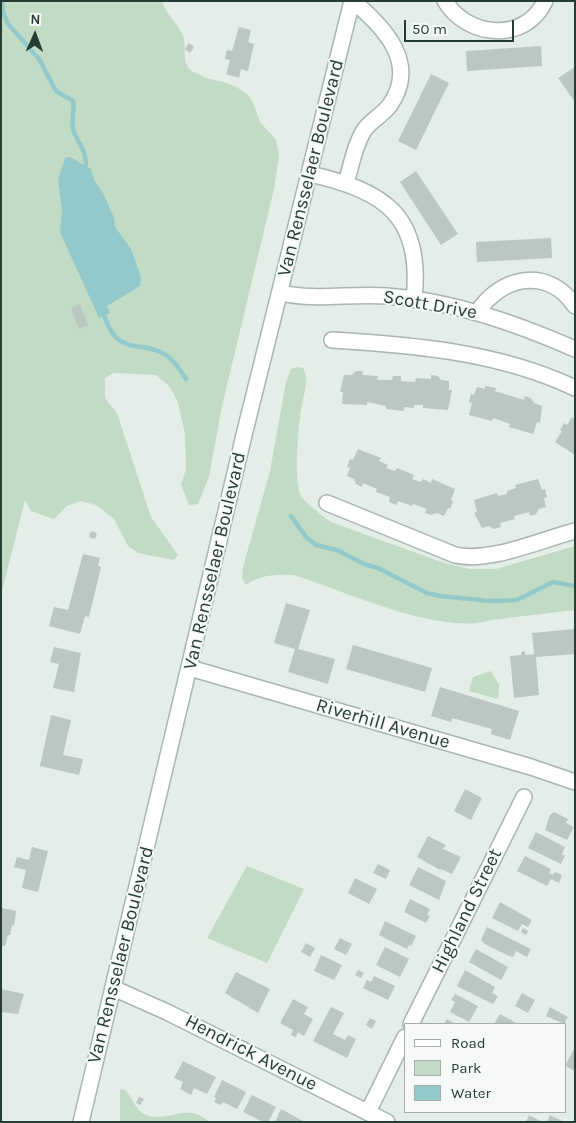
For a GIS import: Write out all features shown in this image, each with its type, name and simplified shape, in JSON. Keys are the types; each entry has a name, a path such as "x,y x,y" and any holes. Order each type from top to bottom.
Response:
{"street":[{"name":"Van Rensselaer Boulevard","path":"81,1122 245,431 281,293 352,1"},
{"path":"346,183 363,132 389,106 396,96 400,75 398,55 390,39 376,20 352,1"},
{"path":"445,1 464,21 481,28 497,31 511,30 529,22 539,12 545,1"},
{"path":"310,174 346,183 383,202 404,224 416,258 414,299"},
{"path":"477,313 492,293 503,286 521,280 547,283 561,292 575,306"},
{"name":"Scott Drive","path":"281,293 308,298 368,295 414,299 477,313 531,330 575,349"},
{"path":"332,340 395,344 460,353 518,366 575,388"},
{"path":"327,503 455,555 467,557 491,554 575,531"},
{"name":"Riverhill Avenue","path":"190,668 531,767 575,782"},
{"name":"Highland Street","path":"411,1023 524,797"},
{"name":"Hendrick Avenue","path":"113,988 167,1012 387,1122"},
{"path":"368,1112 404,1039"}],"green space":[{"path":"1,1 162,1 182,34 185,43 185,59 190,70 206,78 227,83 248,95 260,122 276,140 279,155 274,189 222,406 209,477 198,504 189,505 181,485 186,469 185,434 178,403 170,387 156,375 114,373 105,378 105,398 117,413 151,517 178,555 174,560 138,553 128,546 114,519 96,505 80,501 67,506 54,519 31,511 25,500 1,595"},
{"path":"303,368 306,381 298,437 298,486 302,497 314,509 331,522 444,563 470,569 496,569 575,546 575,610 470,623 445,622 392,610 294,575 262,577 246,585 242,578 243,567 270,471 286,382 291,369"},
{"path":"491,671 499,685 498,699 469,691 473,677"},
{"path":"247,866 304,889 267,963 207,938"},
{"path":"123,1089 139,1110 146,1115 158,1117 193,1113 211,1122 120,1122 120,1090"}],"water":[{"path":"70,157 91,169 94,180 103,193 114,218 115,227 131,249 141,277 140,286 107,306 110,313 99,318 60,232 62,210 58,180 65,158"}],"building":[{"path":"239,27 251,30 248,42 254,44 248,71 241,69 239,78 226,74 230,60 225,59 227,50 232,51"},
{"path":"189,43 194,47 190,53 185,49"},
{"path":"541,46 542,66 467,71 466,51"},
{"path":"575,67 575,102 558,78"},
{"path":"431,74 449,83 416,150 398,141"},
{"path":"416,171 458,234 441,245 400,182"},
{"path":"551,238 552,258 477,262 476,242"},
{"path":"80,304 88,325 79,329 71,308"},
{"path":"356,371 363,371 362,375 378,376 377,380 392,380 393,376 401,376 401,381 415,382 416,378 431,379 431,375 438,376 441,380 449,381 449,390 452,390 448,410 423,408 423,405 414,405 414,408 404,407 404,411 386,409 386,406 367,402 367,405 342,404 343,392 340,392 344,375 352,375"},
{"path":"485,386 496,388 495,391 524,400 525,396 531,398 534,403 542,406 540,423 537,422 533,434 509,427 510,424 493,418 492,421 469,415 472,403 469,402 471,394 474,395 477,387 485,389"},
{"path":"572,417 575,420 575,455 555,442 562,431 560,430 564,423 567,425"},
{"path":"358,449 381,458 379,461 388,465 386,468 395,471 397,468 414,475 412,479 421,482 423,479 431,483 432,479 455,489 450,509 448,508 444,516 437,513 431,515 425,513 427,509 413,504 412,506 398,501 396,505 389,502 390,497 376,492 377,489 363,483 362,487 356,484 354,479 347,476 350,468 347,467 350,459 353,460"},
{"path":"538,479 542,490 545,489 547,497 544,498 546,507 539,509 536,514 530,516 529,512 514,516 515,519 500,523 501,527 494,529 489,526 482,528 474,513 477,512 474,500 497,493 498,496 507,494 507,491 516,488 515,485"},
{"path":"93,531 97,535 93,539 89,535"},
{"path":"83,554 100,558 98,566 101,567 89,617 85,616 80,634 49,626 54,607 68,610"},
{"path":"286,603 310,610 298,649 335,659 328,684 288,672 295,649 274,643"},
{"path":"574,629 575,654 536,657 539,695 514,698 510,656 521,655 521,652 525,651 525,655 534,654 532,633"},
{"path":"353,645 432,668 425,692 346,669"},
{"path":"54,647 81,653 74,692 53,688 59,664 50,662"},
{"path":"440,687 519,711 510,740 491,734 492,729 452,718 451,722 431,716"},
{"path":"51,715 71,720 63,755 83,759 79,775 40,766"},
{"path":"465,789 482,798 471,820 454,811"},
{"path":"554,812 568,819 566,823 574,827 567,840 545,830 550,815"},
{"path":"536,832 565,847 562,854 565,856 561,864 528,848"},
{"path":"428,836 446,845 443,849 461,857 452,874 440,870 417,857"},
{"path":"32,847 48,851 38,892 22,888 26,870 14,867 17,857 29,860"},
{"path":"525,856 551,869 549,873 553,875 555,872 562,875 559,883 551,879 547,886 517,871"},
{"path":"378,864 390,870 386,879 373,873"},
{"path":"418,867 446,881 439,900 409,885"},
{"path":"355,878 377,889 369,904 348,893"},
{"path":"410,899 430,909 427,915 430,916 426,923 404,912"},
{"path":"500,902 532,920 528,927 522,924 518,931 492,918"},
{"path":"2,908 16,911 14,926 12,925 5,946 1,946"},
{"path":"385,921 416,936 411,946 409,945 407,949 379,935"},
{"path":"487,927 531,949 527,957 516,951 513,957 509,956 485,944 481,940"},
{"path":"523,928 528,931 526,935 521,932"},
{"path":"340,938 352,944 346,955 334,949"},
{"path":"306,943 315,948 310,957 301,952"},
{"path":"385,947 409,959 400,977 376,965"},
{"path":"476,949 508,967 501,980 469,962"},
{"path":"321,955 342,965 334,980 314,971"},
{"path":"358,970 364,973 361,978 355,975"},
{"path":"465,970 495,987 492,993 498,996 493,1004 457,986"},
{"path":"236,972 270,989 258,1013 225,993"},
{"path":"374,976 395,986 388,1000 363,988 367,980 371,982"},
{"path":"1,989 24,994 18,1014 1,1012"},
{"path":"522,993 535,1000 528,1013 515,1006"},
{"path":"455,994 478,1006 469,1022 450,1012 455,1002 451,1000"},
{"path":"293,999 308,1007 304,1014 313,1019 304,1036 298,1032 296,1037 291,1035 293,1030 280,1023"},
{"path":"331,1007 344,1013 333,1034 345,1040 348,1035 356,1039 347,1058 313,1041"},
{"path":"550,1007 568,1017 565,1023 562,1023 546,1016"},
{"path":"500,1014 516,1023 495,1023"},
{"path":"370,1018 376,1021 372,1029 366,1025"},
{"path":"447,1019 454,1023 445,1023"},
{"path":"575,1047 575,1071 566,1066"},
{"path":"183,1061 216,1077 207,1094 194,1088 191,1095 180,1089 183,1082 174,1078"},
{"path":"222,1080 246,1092 237,1109 223,1102 221,1105 214,1102 216,1098 214,1097"},
{"path":"252,1095 276,1107 268,1122 263,1122 243,1112"},
{"path":"139,1097 144,1099 140,1105 136,1103"},
{"path":"281,1109 305,1122 275,1122"},
{"path":"529,1115 542,1122 526,1122"},
{"path":"550,1115 564,1122 547,1122"}],"waterway":[{"path":"2,1 3,12 8,24 39,59 56,91 73,101 73,129 85,154 86,165"},
{"path":"104,315 116,338 131,346 157,350 166,355 175,363 186,379"},
{"path":"291,516 306,537 316,545 337,550 427,593 490,601 517,600 553,582 575,586"}]}
